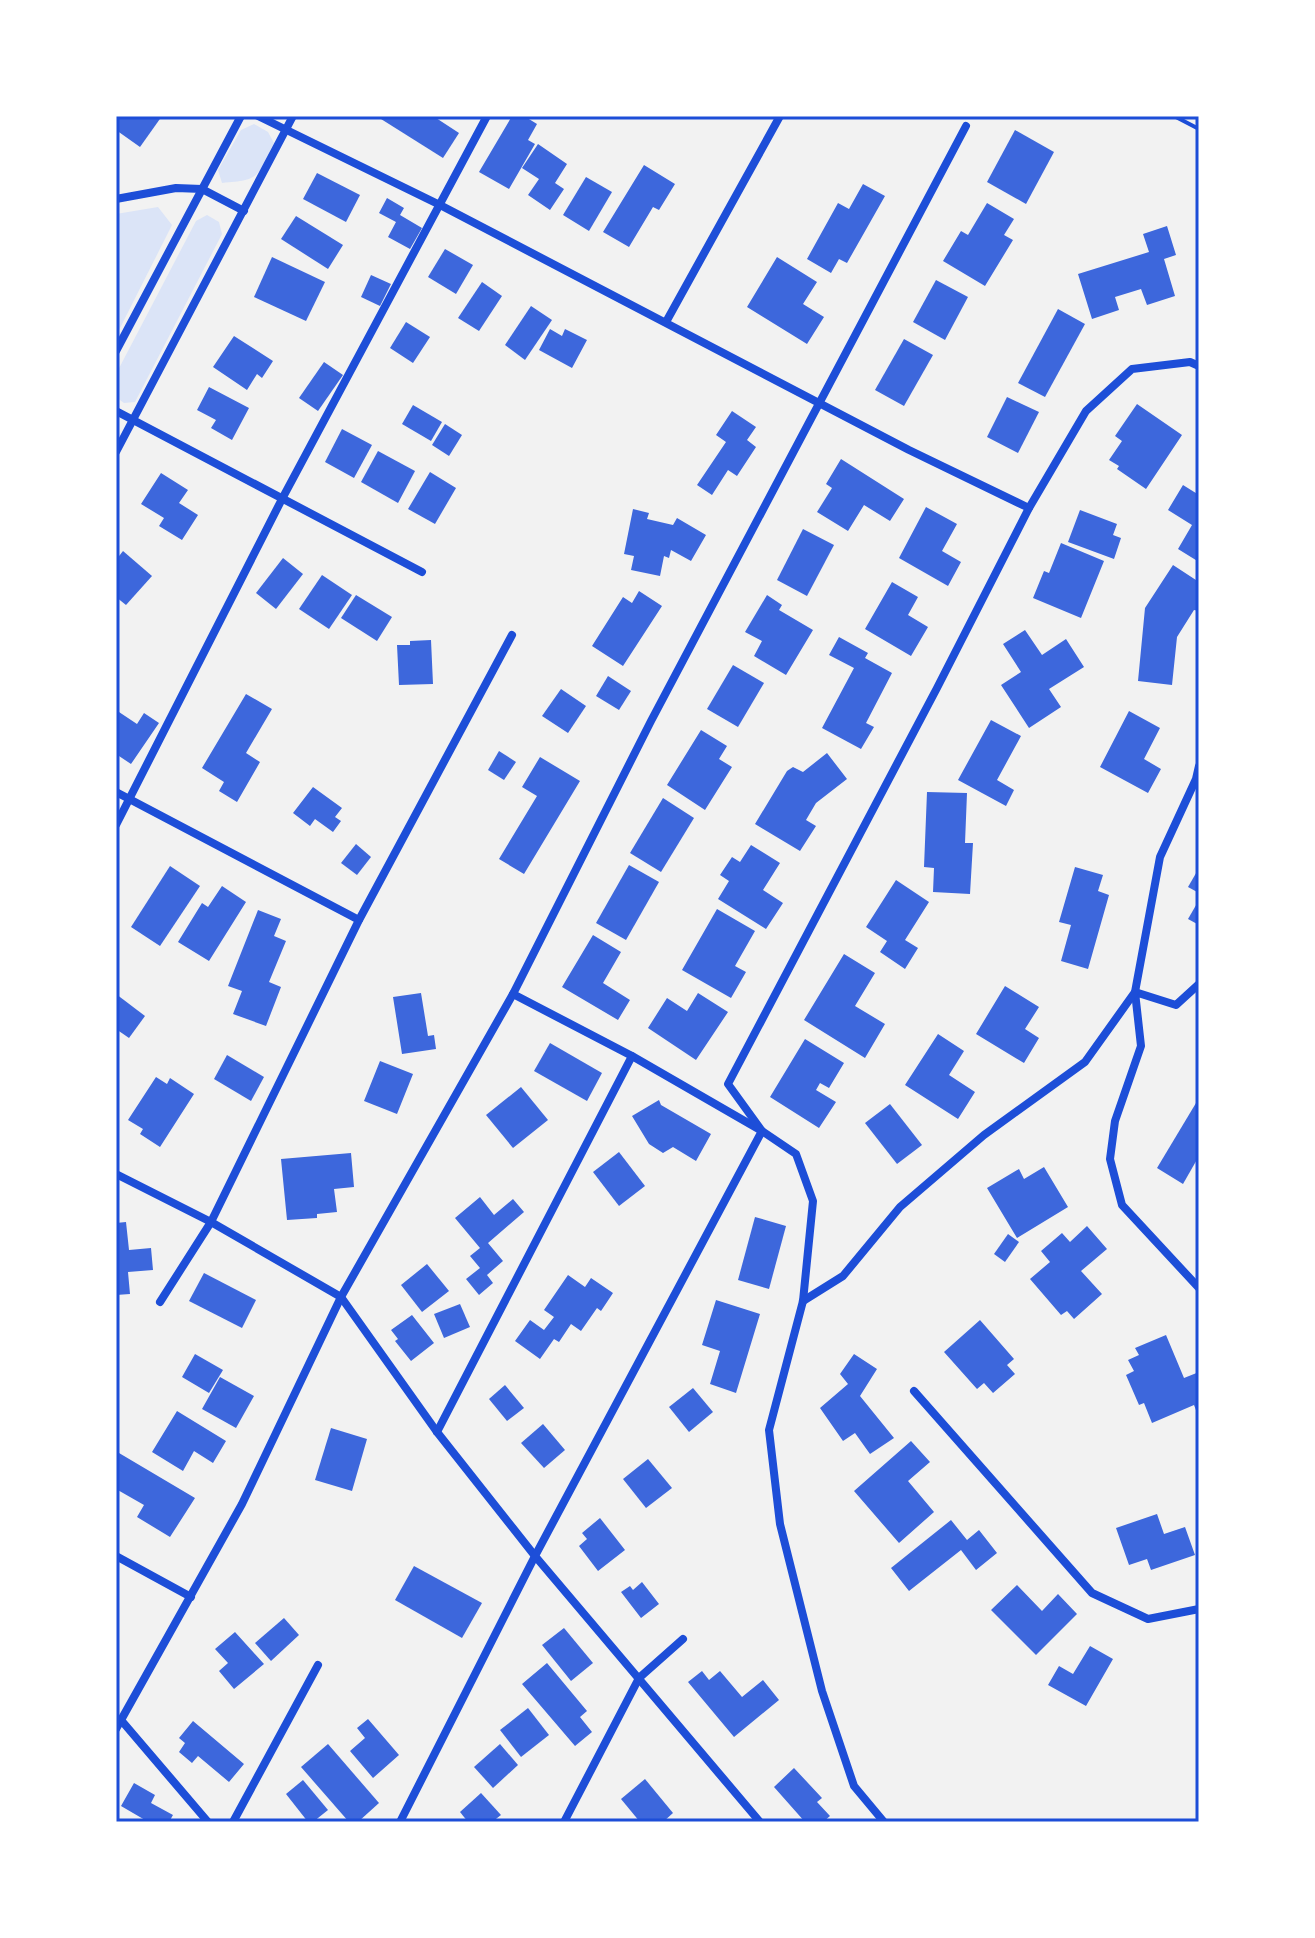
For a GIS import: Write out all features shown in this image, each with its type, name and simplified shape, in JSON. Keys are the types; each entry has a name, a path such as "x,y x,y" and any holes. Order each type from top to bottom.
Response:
{"street":[{"path":"116,351 241,116"},
{"path":"258,116 440,205 909,450 1029,508"},
{"path":"116,452 293,116"},
{"path":"116,825 282,499 487,116"},
{"path":"666,322 780,116"},
{"path":"208,1822 118,1725 242,1504 341,1297 513,994 651,721 966,126"},
{"path":"116,199 176,188 202,189 244,211"},
{"path":"762,1131 728,1084 1029,508 1086,411 1132,369 1190,362 1199,366"},
{"path":"116,411 422,572"},
{"path":"160,1302 211,1222 359,920 512,635"},
{"path":"1199,766 1160,857 1135,992 1141,1046 1115,1121 1110,1159 1122,1205 1199,1288"},
{"path":"116,792 359,920"},
{"path":"1135,992 1176,1005 1199,984"},
{"path":"803,1301 843,1276 900,1207 984,1135 1085,1062 1135,992"},
{"path":"513,994 632,1056 796,1154 813,1201 803,1301 769,1430 780,1524 822,1691 854,1786 884,1822"},
{"path":"437,1432 632,1056"},
{"path":"400,1822 535,1556 762,1131"},
{"path":"116,1174 211,1222 341,1297 437,1432 535,1556 760,1822"},
{"path":"914,1391 1092,1593 1148,1619 1199,1609"},
{"path":"116,1556 191,1597"},
{"path":"564,1822 639,1678 683,1639"},
{"path":"233,1822 318,1665"}],"path":[{"path":"1174,116 1199,129"}],"shaded area":[{"path":"254,124 268,132 274,143 264,163 251,178 222,183 218,170 241,130"},
{"path":"158,207 172,225 116,336 116,214"},
{"path":"207,215 219,222 222,234 135,402 124,403 116,397 116,374 196,221"}],"building":[{"path":"116,116 162,116 140,147 116,130"},
{"path":"383,116 433,116 459,133 443,158 381,119"},
{"path":"512,116 524,116 537,124 528,140 535,144 509,189 479,172"},
{"path":"1015,130 1054,152 1026,204 987,182"},
{"path":"538,144 567,164 555,183 564,189 550,210 528,195 539,179 522,168"},
{"path":"644,165 675,184 659,210 653,207 629,247 603,232"},
{"path":"317,173 360,195 346,222 303,199"},
{"path":"586,177 612,192 589,231 563,215"},
{"path":"863,184 885,196 847,263 839,259 831,273 807,259 838,203 849,209"},
{"path":"387,198 404,208 400,215 422,228 410,249 388,237 396,222 379,213"},
{"path":"987,203 1014,219 1004,235 1013,240 985,286 943,261 961,231 968,235"},
{"path":"296,216 343,245 328,269 281,239"},
{"path":"1167,226 1176,255 1164,259 1175,296 1147,305 1141,289 1115,297 1119,310 1092,319 1078,274 1149,252 1143,234"},
{"path":"445,249 473,265 456,294 428,277"},
{"path":"272,257 325,282 306,321 254,297"},
{"path":"777,257 817,282 803,304 824,317 807,344 747,307"},
{"path":"371,275 391,284 380,306 361,297"},
{"path":"936,280 968,297 945,340 913,322"},
{"path":"482,282 502,296 479,331 458,318"},
{"path":"531,306 552,320 525,360 505,345"},
{"path":"1058,309 1085,324 1045,397 1018,383"},
{"path":"406,322 430,337 413,363 390,348"},
{"path":"550,329 562,336 565,329 587,340 572,368 539,350"},
{"path":"234,336 273,361 262,378 257,374 247,390 213,367"},
{"path":"904,339 933,355 904,406 875,390"},
{"path":"324,362 343,375 318,411 299,398"},
{"path":"209,387 249,408 232,440 211,428 216,420 197,410"},
{"path":"1007,397 1039,412 1018,453 987,437"},
{"path":"1137,404 1182,435 1146,489 1109,460 1122,441 1115,436"},
{"path":"413,405 442,422 431,441 402,424"},
{"path":"732,411 756,427 747,440 756,447 737,476 728,470 712,495 697,485 726,442 716,435"},
{"path":"445,424 462,435 449,456 432,445"},
{"path":"342,429 372,445 354,478 325,462"},
{"path":"378,451 415,471 398,503 361,482"},
{"path":"841,459 904,499 890,521 864,505 848,531 817,512 832,488 826,484"},
{"path":"430,472 456,488 435,524 408,509"},
{"path":"161,473 188,490 179,503 198,515 182,540 159,526 164,518 141,504"},
{"path":"1183,485 1199,495 1199,562 1178,549 1192,525 1168,510"},
{"path":"926,507 957,524 942,551 961,562 948,586 899,558"},
{"path":"633,509 649,513 647,519 673,525 677,518 706,535 691,561 671,550 669,558 664,556 660,576 631,570 634,556 624,554"},
{"path":"1080,510 1117,524 1113,535 1121,538 1114,559 1068,542"},
{"path":"803,529 834,545 807,596 777,580"},
{"path":"1061,543 1104,561 1081,618 1033,598 1044,571 1049,573"},
{"path":"123,551 152,576 126,605 116,597 116,560"},
{"path":"283,558 303,574 276,609 256,593"},
{"path":"1173,565 1199,582 1199,611 1194,610 1177,637 1172,685 1138,681 1145,608"},
{"path":"322,575 352,595 329,629 299,609"},
{"path":"892,582 918,597 908,615 928,627 911,656 865,629"},
{"path":"639,591 662,606 623,666 592,646 623,597 632,603"},
{"path":"356,595 392,617 377,641 341,618"},
{"path":"767,595 782,605 779,610 813,630 786,675 754,656 762,641 745,632"},
{"path":"1025,630 1042,655 1066,639 1084,667 1049,689 1061,707 1029,728 1001,685 1021,672 1003,644"},
{"path":"839,637 868,653 865,658 892,673 866,723 874,727 861,749 822,728 854,668 829,655"},
{"path":"431,640 433,684 399,685 397,645"},
{"path":"733,665 764,683 738,727 707,709"},
{"path":"608,676 631,691 619,710 596,696"},
{"path":"561,689 586,706 568,733 542,716"},
{"path":"246,694 272,709 246,753 260,762 237,802 219,791 224,782 202,768"},
{"path":"116,710 137,724 144,713 159,723 131,764 116,754"},
{"path":"1129,711 1160,728 1144,759 1161,769 1148,793 1100,767"},
{"path":"991,720 1021,736 997,780 1014,790 1006,806 958,780"},
{"path":"701,730 727,746 719,759 732,767 705,810 667,785"},
{"path":"499,751 516,762 504,780 488,770"},
{"path":"827,753 847,779 816,803 806,820 816,826 800,851 755,824 787,771 793,767 803,772"},
{"path":"540,757 580,781 524,874 499,859 537,796 522,787"},
{"path":"313,787 342,808 335,817 341,821 333,832 315,819 310,826 293,813"},
{"path":"927,792 967,793 965,843 973,843 970,894 933,892 934,868 924,867"},
{"path":"663,798 694,818 661,872 630,853"},
{"path":"356,844 371,857 357,875 341,863"},
{"path":"751,845 780,863 763,890 783,903 766,929 718,899 729,881 720,875 732,857 740,862"},
{"path":"629,865 659,882 626,940 596,923"},
{"path":"170,866 200,886 160,946 131,927"},
{"path":"1075,867 1103,875 1098,891 1109,895 1088,969 1061,961 1071,925 1059,922"},
{"path":"1199,868 1199,893 1188,887"},
{"path":"896,880 929,902 905,940 918,948 905,969 880,952 887,941 866,927"},
{"path":"222,886 246,902 209,961 178,942 202,903 208,907"},
{"path":"1199,900 1199,925 1188,919"},
{"path":"717,909 755,931 735,966 746,972 731,998 682,970"},
{"path":"258,910 281,919 274,936 286,941 269,982 281,987 266,1026 233,1014 242,991 228,986"},
{"path":"593,935 621,952 603,983 630,1000 618,1020 562,987"},
{"path":"844,954 875,973 855,1006 885,1024 865,1058 804,1020"},
{"path":"1005,986 1039,1007 1025,1029 1039,1038 1024,1063 976,1034"},
{"path":"421,993 428,1036 434,1035 436,1049 402,1054 393,997"},
{"path":"698,993 728,1012 696,1060 648,1028 667,998 687,1011"},
{"path":"116,994 145,1016 129,1038 116,1029"},
{"path":"938,1034 964,1051 949,1075 975,1092 958,1119 905,1085"},
{"path":"805,1039 844,1063 829,1088 820,1083 816,1090 836,1102 819,1128 770,1097"},
{"path":"550,1043 602,1073 587,1101 534,1071"},
{"path":"227,1055 264,1077 251,1101 214,1079"},
{"path":"380,1061 413,1074 397,1114 364,1101"},
{"path":"156,1077 167,1084 170,1078 194,1094 160,1147 140,1134 143,1129 128,1120"},
{"path":"521,1087 548,1120 513,1148 486,1115"},
{"path":"1199,1098 1199,1156 1183,1184 1157,1168"},
{"path":"659,1100 661,1105 711,1134 696,1161 673,1147 663,1153 649,1144 632,1116"},
{"path":"890,1104 922,1145 897,1164 865,1123"},
{"path":"619,1152 645,1186 619,1206 593,1172"},
{"path":"351,1153 354,1187 334,1189 337,1212 317,1214 317,1218 287,1220 281,1159"},
{"path":"1044,1167 1068,1207 1017,1238 987,1188 1019,1169 1024,1179"},
{"path":"480,1197 494,1215 513,1199 524,1212 488,1243 503,1261 487,1275 493,1283 479,1295 466,1279 480,1268 470,1256 480,1248 455,1218"},
{"path":"755,1217 786,1226 769,1289 738,1280"},
{"path":"126,1222 129,1250 151,1248 153,1270 128,1272 130,1294 116,1295 116,1223"},
{"path":"1087,1226 1107,1249 1081,1271 1102,1294 1074,1319 1067,1311 1061,1315 1030,1279 1050,1262 1041,1251 1062,1233 1070,1242"},
{"path":"1008,1234 1019,1242 1005,1262 994,1254"},
{"path":"427,1264 449,1291 422,1312 401,1285"},
{"path":"204,1273 256,1300 242,1328 189,1301"},
{"path":"568,1275 585,1287 591,1278 613,1293 601,1311 597,1308 581,1331 571,1324 559,1342 554,1339 540,1359 515,1341 530,1320 544,1330 554,1317 544,1310"},
{"path":"716,1300 760,1314 736,1393 710,1384 720,1351 702,1345"},
{"path":"460,1304 470,1327 444,1338 434,1314"},
{"path":"412,1315 434,1343 411,1361 395,1341 398,1339 391,1330"},
{"path":"980,1320 1014,1359 1007,1365 1015,1374 993,1393 984,1383 977,1389 944,1352"},
{"path":"1166,1335 1184,1378 1199,1372 1199,1418 1194,1405 1152,1423 1144,1403 1139,1405 1126,1375 1134,1371 1128,1360 1139,1355 1135,1348"},
{"path":"195,1354 223,1370 209,1393 182,1377"},
{"path":"854,1354 877,1369 860,1396 894,1438 870,1454 855,1433 843,1441 820,1408 848,1384 840,1374"},
{"path":"220,1377 254,1396 236,1428 202,1409"},
{"path":"505,1385 524,1408 507,1421 489,1399"},
{"path":"693,1388 713,1412 689,1432 669,1407"},
{"path":"177,1411 226,1441 213,1463 194,1451 183,1471 152,1452"},
{"path":"543,1424 565,1450 544,1468 521,1443"},
{"path":"331,1428 367,1439 352,1491 315,1480"},
{"path":"911,1441 930,1462 908,1481 934,1512 899,1543 854,1491"},
{"path":"119,1453 195,1498 170,1537 137,1517 144,1505 116,1489 116,1458"},
{"path":"648,1459 672,1488 646,1508 623,1479"},
{"path":"1157,1514 1164,1534 1185,1527 1195,1555 1151,1570 1147,1559 1129,1565 1116,1528"},
{"path":"600,1518 625,1550 598,1571 579,1546 587,1539 582,1533"},
{"path":"951,1520 967,1540 979,1530 997,1553 976,1570 961,1550 909,1591 891,1568"},
{"path":"414,1566 482,1603 462,1638 395,1600"},
{"path":"642,1582 659,1604 641,1618 621,1592 630,1586 633,1590"},
{"path":"1017,1585 1042,1611 1058,1594 1077,1614 1036,1655 991,1610"},
{"path":"284,1618 299,1635 271,1661 255,1643"},
{"path":"564,1628 593,1663 571,1681 542,1645"},
{"path":"235,1632 264,1664 234,1689 219,1671 228,1663 215,1649"},
{"path":"1090,1646 1113,1659 1086,1706 1048,1685 1059,1666 1073,1674"},
{"path":"547,1663 587,1711 580,1717 592,1732 575,1746 522,1684"},
{"path":"702,1671 709,1680 720,1671 742,1697 763,1680 779,1700 734,1737 688,1682"},
{"path":"528,1708 549,1735 521,1757 500,1730"},
{"path":"368,1719 399,1755 373,1778 350,1751 365,1738 357,1728"},
{"path":"193,1721 244,1764 229,1782 198,1756 192,1763 179,1752 185,1743 179,1738"},
{"path":"328,1744 379,1803 358,1822 349,1822 301,1767"},
{"path":"500,1744 518,1765 493,1788 474,1767"},
{"path":"794,1768 822,1798 817,1802 830,1816 823,1822 805,1822 774,1787"},
{"path":"645,1779 673,1813 663,1822 640,1822 621,1799"},
{"path":"303,1780 328,1810 313,1822 308,1822 286,1794"},
{"path":"134,1783 155,1795 151,1803 173,1815 169,1822 144,1822 121,1806"},
{"path":"481,1793 501,1815 492,1822 468,1822 460,1812"}]}
